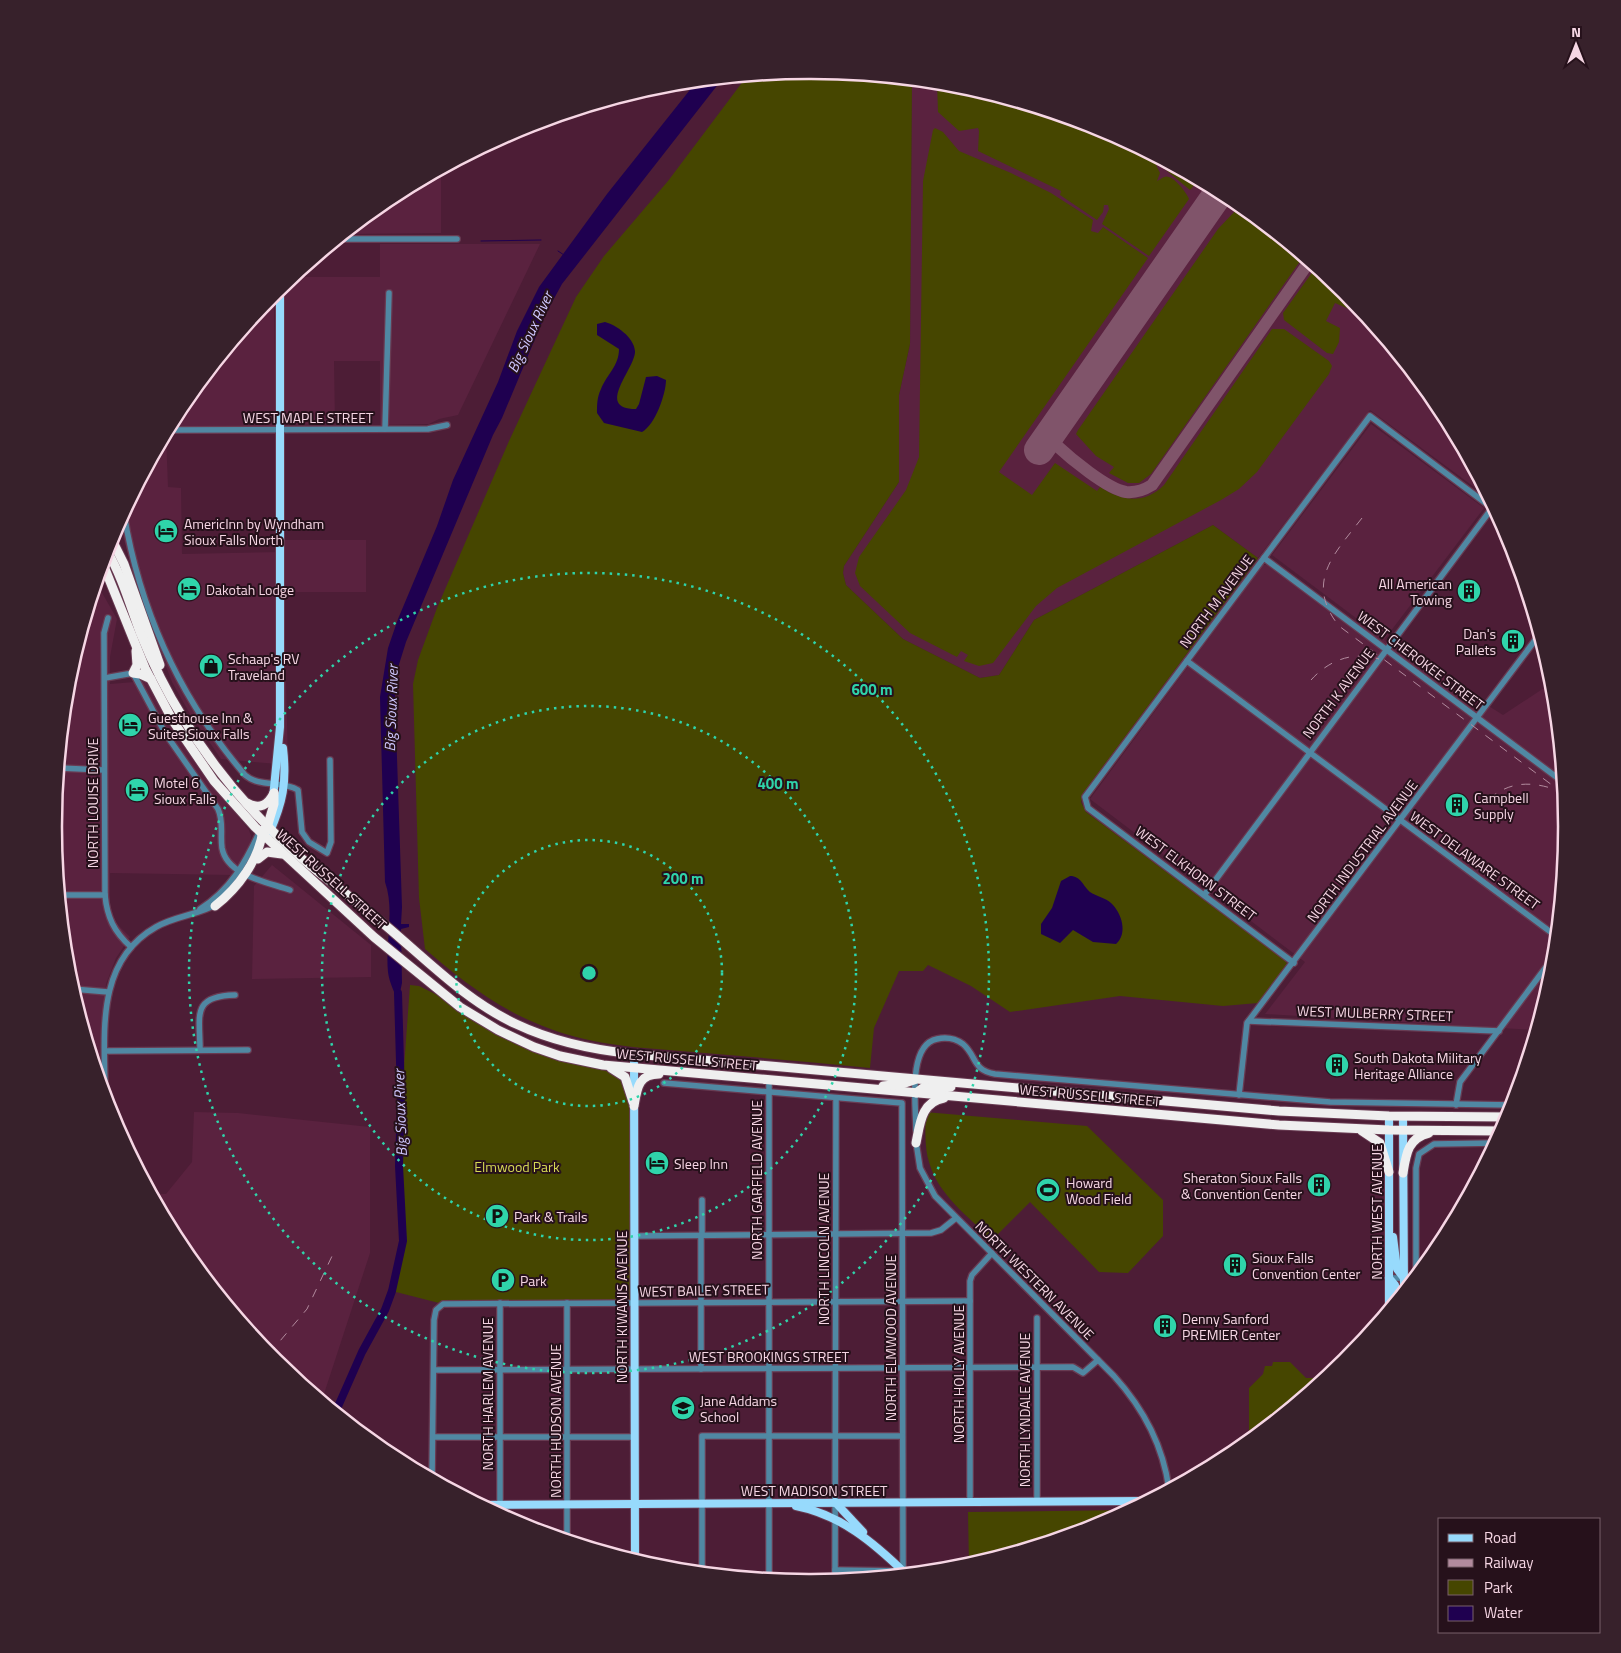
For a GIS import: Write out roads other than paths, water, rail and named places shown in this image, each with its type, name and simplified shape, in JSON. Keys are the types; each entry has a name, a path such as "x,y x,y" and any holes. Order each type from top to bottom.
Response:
{"highway":[{"path":"116,548 124,564 182,716"},
{"name":"WEST RUSSELL STREET","path":"112,560 155,667 182,716 208,756 290,860 374,937 423,978 460,1006 510,1037 547,1052 594,1064 634,1068 1276,1125 1350,1129 1494,1131"},
{"name":"WEST RUSSELL STREET","path":"107,573 151,679 173,721 199,761 226,795 265,830 373,915 476,1001 516,1024 576,1046 634,1054 1277,1110 1389,1116 1500,1117"},
{"path":"134,641 136,664 133,673 151,679"},
{"path":"246,802 255,806 261,806 270,801 275,789"},
{"path":"214,906 231,891 253,860 274,804 275,789"},
{"path":"258,858 267,852 274,851 290,860"},
{"path":"594,1064 622,1074 629,1086 634,1106"},
{"path":"634,1106 638,1086 645,1076 687,1073"},
{"path":"850,1087 902,1084 916,1079"},
{"path":"916,1093 928,1087 992,1085"},
{"path":"916,1143 922,1114 928,1104 941,1098 971,1098"},
{"path":"1350,1129 1368,1134 1378,1141 1384,1152 1389,1172"},
{"path":"1403,1173 1407,1150 1418,1137 1430,1132 1459,1130"}],"main road":[{"path":"275,789 280,726 280,300"},
{"path":"265,830 282,801 285,786 280,726"},
{"name":"NORTH KIWANIS AVENUE","path":"634,1054 635,1553"},
{"name":"NORTH WEST AVENUE","path":"1389,1116 1389,1300"},
{"name":"NORTH WEST AVENUE","path":"1403,1116 1404,1282"},
{"path":"1390,1224 1397,1269 1404,1278"},
{"path":"1389,1278 1395,1285 1396,1292"},
{"name":"WEST MADISON STREET","path":"495,1504 1132,1501"},
{"path":"834,1502 900,1569"},
{"path":"779,1503 812,1509 835,1518 873,1543"}],"street":[{"path":"348,239 457,239"},
{"path":"385,429 389,293"},
{"name":"NORTH M AVENUE","path":"1085,802 1086,797 1370,416 1483,501"},
{"name":"WEST MAPLE STREET","path":"177,430 385,429 433,428 447,425"},
{"name":"NORTH K AVENUE","path":"1204,894 1490,514"},
{"path":"126,525 133,559 150,613 160,640 185,690 214,736 245,775 254,782 275,789 285,786"},
{"name":"WEST CHEROKEE STREET","path":"1264,558 1557,778"},
{"name":"NORTH LOUISE DRIVE","path":"108,618 104,633 106,910 113,927 131,947"},
{"name":"NORTH INDUSTRIAL AVENUE","path":"1239,1095 1246,1027 1535,641"},
{"name":"WEST DELAWARE STREET","path":"1187,661 1551,932"},
{"path":"105,678 133,673 165,733 218,809 221,819 224,854 232,864 260,882 290,890"},
{"name":"WEST RUSSELL STREET","path":"285,786 295,788 299,792 300,827 304,837 327,853 331,842 330,760"},
{"path":"65,768 104,770"},
{"name":"WEST ELKHORN STREET","path":"1085,802 1088,808 1294,963"},
{"path":"192,914 221,894 245,873 258,858 265,830"},
{"path":"66,895 105,895"},
{"path":"105,1075 108,992 117,967 131,947 157,926 214,906"},
{"path":"1456,1105 1460,1082 1545,968"},
{"path":"81,990 108,992"},
{"path":"200,1050 200,1015 203,1004 214,996 235,995"},
{"name":"WEST MULBERRY STREET","path":"1250,1021 1499,1030"},
{"name":"WEST RUSSELL STREET","path":"916,1079 918,1060 923,1048 933,1040 946,1038 962,1044 979,1067 989,1073 1330,1102 1505,1105"},
{"path":"105,1051 248,1050"},
{"name":"NORTH WESTERN AVENUE","path":"916,1079 916,1143 918,1160 926,1183 935,1196 956,1218 1125,1388 1147,1420 1160,1451 1168,1483"},
{"name":"NORTH GARFIELD AVENUE","path":"769,1080 769,1573"},
{"name":"WEST RUSSELL STREET","path":"664,1083 902,1103"},
{"name":"NORTH LINCOLN AVENUE","path":"835,1573 836,1098"},
{"name":"NORTH ELMWOOD AVENUE","path":"902,1103 902,1502 904,1568"},
{"path":"1415,1266 1417,1158 1422,1150 1434,1144 1488,1143"},
{"path":"701,1368 702,1200"},
{"path":"634,1236 902,1234 936,1232 956,1218"},
{"name":"NORTH HOLLY AVENUE","path":"970,1503 970,1300 972,1275 992,1253"},
{"path":"1389,1278 1407,1278"},
{"name":"WEST BAILEY STREET","path":"434,1370 434,1320 438,1306 448,1303 970,1300"},
{"name":"NORTH HARLEM AVENUE","path":"500,1303 500,1504"},
{"name":"NORTH HUDSON AVENUE","path":"567,1303 567,1534"},
{"name":"NORTH LYNDALE AVENUE","path":"1037,1318 1037,1502"},
{"name":"WEST BROOKINGS STREET","path":"434,1370 1073,1367 1083,1373 1098,1360"},
{"path":"432,1472 434,1370"},
{"path":"702,1566 702,1436 902,1436"},
{"path":"433,1437 634,1437"},
{"path":"835,1570 872,1572"}],"water":[{"path":"718,84 562,284 545,315 406,642 396,674 395,698 401,924 409,924 409,927 401,929 402,983 398,1002 391,984 387,961 390,915 385,882 380,697 388,648 398,619 437,526 453,480 498,382 517,331 539,287 607,194 691,89"},
{"path":"605,322 624,332 634,346 635,351 634,358 617,395 618,402 624,407 636,409 646,377 657,376 666,380 659,409 651,423 642,432 604,423 597,413 600,392 615,365 619,349 597,335 597,324"},
{"path":"1070,876 1077,878 1090,892 1115,907 1121,918 1123,929 1120,940 1116,944 1093,942 1073,930 1060,943 1041,934 1041,924 1052,908 1061,881"}],"waterway":[{"path":"481,241 541,240"},
{"path":"558,251 564,255"},
{"name":"Big Sioux River","path":"338,1406 362,1352 385,1310 392,1291 403,1241 399,1166 401,1096 398,993"}],"railway":[{"path":"1362,518 1334,556 1327,569 1324,582 1324,595 1329,610 1339,626 1557,789"},
{"path":"1311,680 1326,667 1342,659 1360,656 1379,659"},
{"path":"1489,799 1512,786 1528,784 1554,789"},
{"path":"275,1347 307,1309 333,1254"}],"place":[{"name":"AmericInn by Wyndham Sioux Falls North","path":"166,531"},
{"name":"Dakotah Lodge","path":"189,589"},
{"name":"All American Towing","path":"1469,591"},
{"name":"Dan's Pallets","path":"1513,641"},
{"name":"Schaap's RV Traveland","path":"211,666"},
{"name":"Guesthouse Inn & Suites Sioux Falls","path":"130,725"},
{"name":"Motel 6 Sioux Falls","path":"137,790"},
{"name":"Campbell Supply","path":"1457,805"},
{"name":"South Dakota Military Heritage Alliance","path":"1337,1065"},
{"name":"Sleep Inn","path":"657,1163"},
{"name":"Sheraton Sioux Falls & Convention Center","path":"1319,1185"},
{"name":"Howard Wood Field","path":"1048,1190"},
{"name":"Park & Trails","path":"497,1216"},
{"name":"Sioux Falls Convention Center","path":"1235,1265"},
{"name":"Park","path":"503,1280"},
{"name":"Denny Sanford PREMIER Center","path":"1165,1326"},
{"name":"Jane Addams School","path":"683,1408"}],"park label":[{"name":"Elmwood Park","path":"517,1166"}]}
